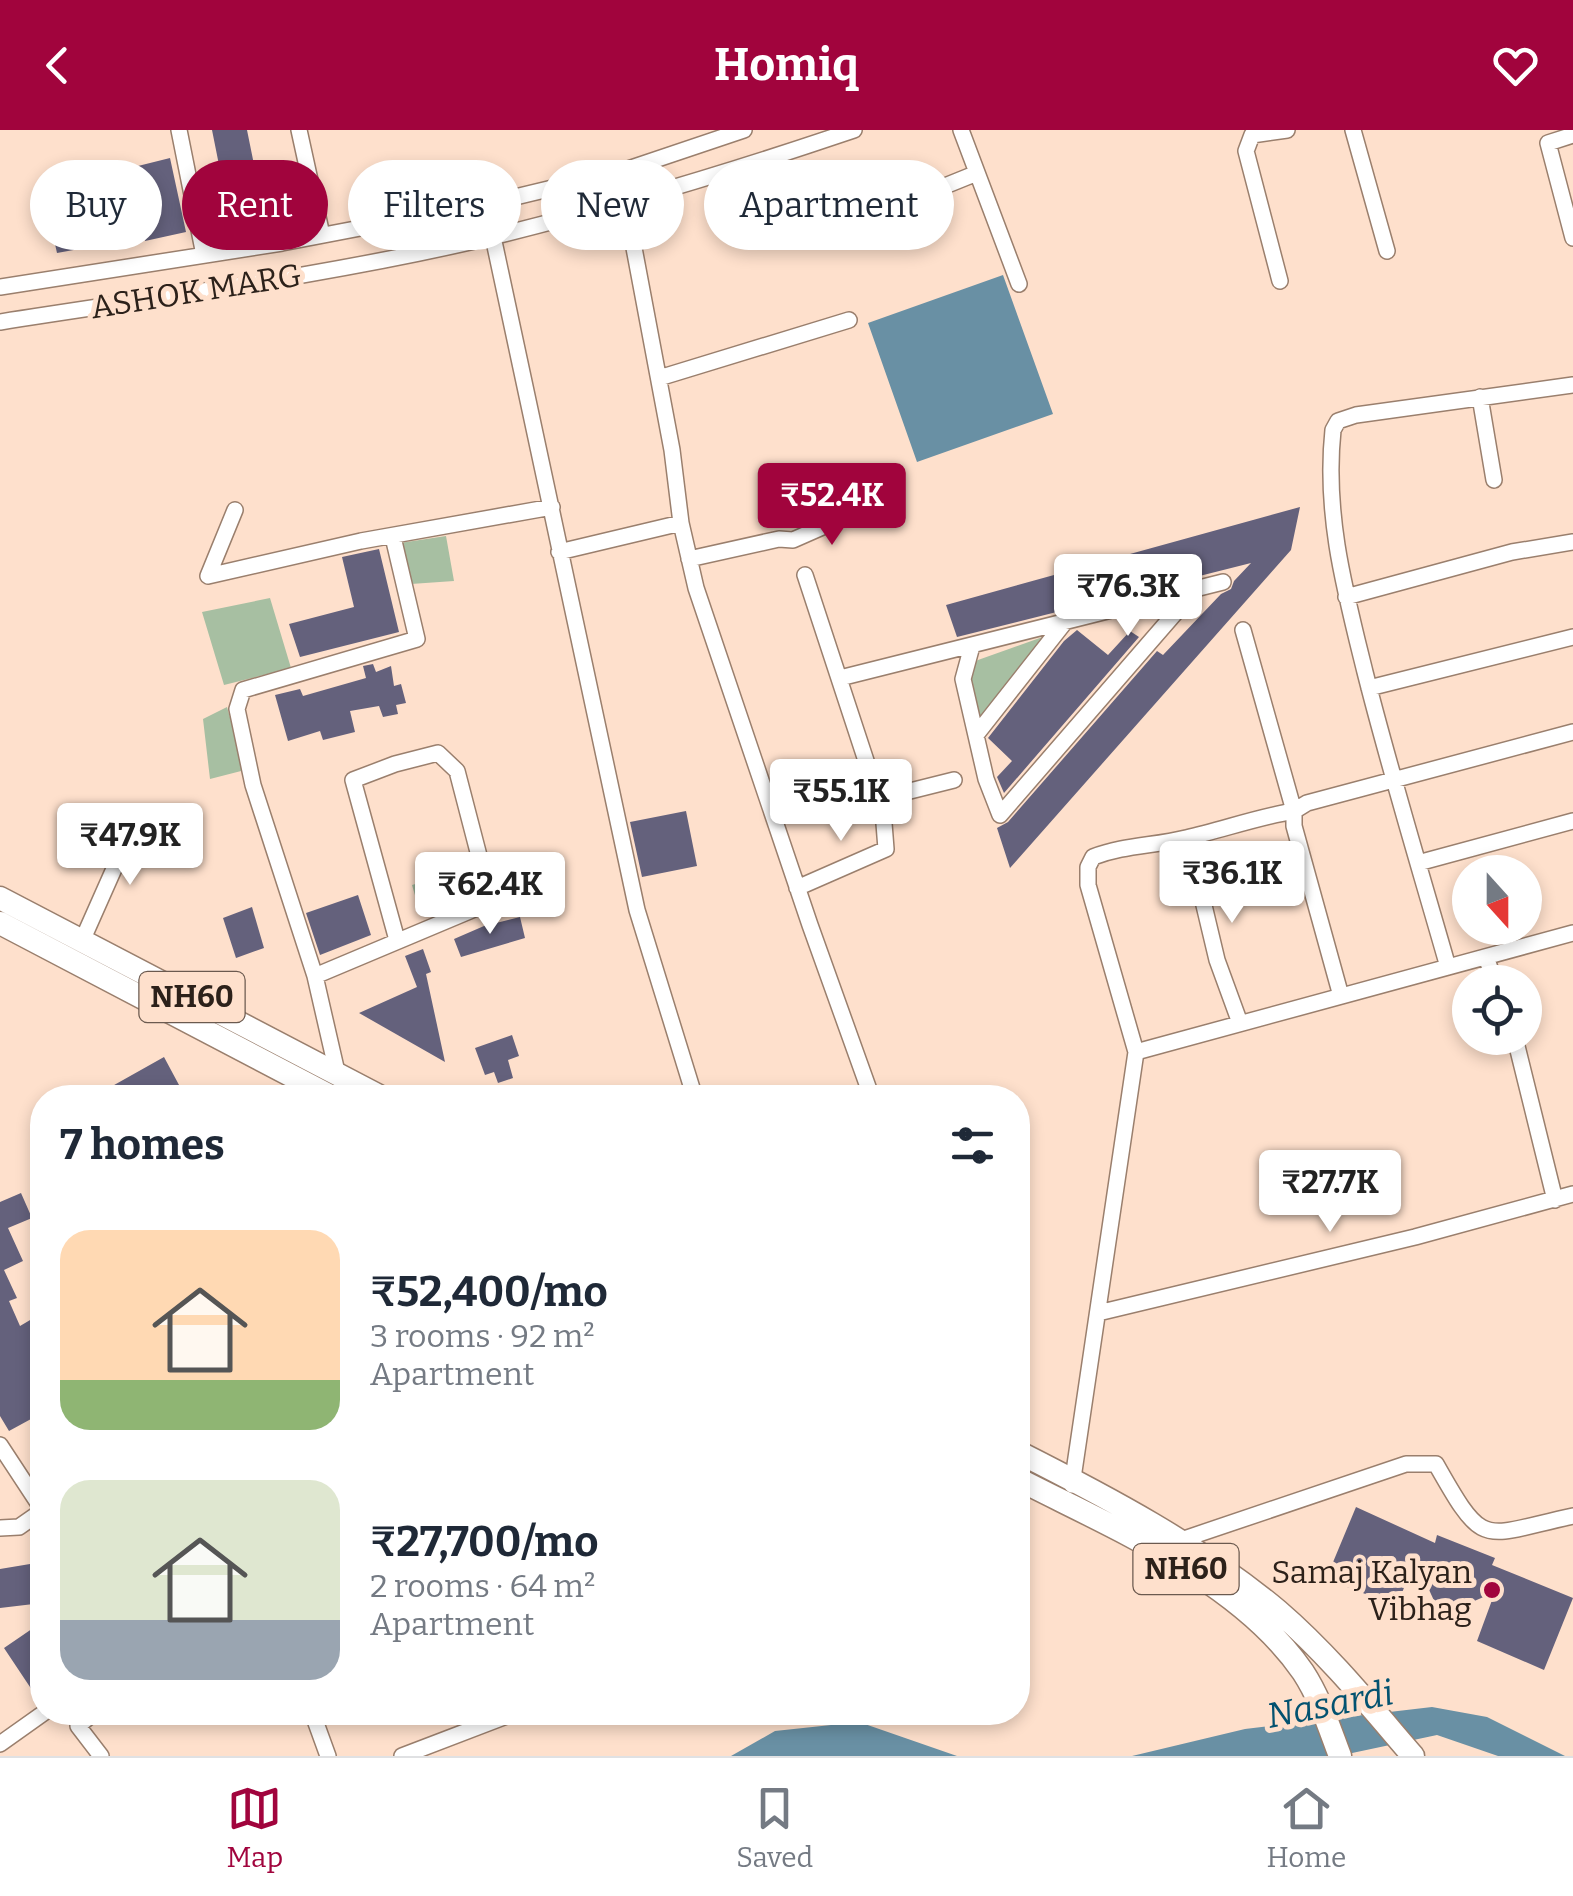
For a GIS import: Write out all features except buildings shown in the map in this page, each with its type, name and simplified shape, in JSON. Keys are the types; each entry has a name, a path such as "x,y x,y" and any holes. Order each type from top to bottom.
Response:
{"highway":[{"name":"NH60","path":"0,898 360,1085"},
{"name":"NH60","path":"0,923 309,1085"},
{"name":"NH60","path":"1030,1458 1178,1541 1277,1610 1336,1666 1413,1756"},
{"name":"NH60","path":"1030,1485 1195,1574 1260,1622 1301,1669 1320,1701 1340,1756"}],"street":[{"path":"179,130 204,255"},
{"path":"299,130 306,160"},
{"name":"ASHOK MARG","path":"521,196 619,172 698,137 744,130"},
{"name":"ASHOK MARG","path":"684,185 854,130"},
{"path":"961,130 1019,284"},
{"path":"1280,281 1246,151 1252,135 1287,130"},
{"path":"1353,130 1387,251"},
{"path":"1573,135 1548,143 1573,238"},
{"path":"954,182 977,173"},
{"name":"ASHOK MARG","path":"0,287 235,250"},
{"name":"ASHOK MARG","path":"0,322 288,278 425,250"},
{"path":"497,250 637,910 691,1085"},
{"path":"635,250 672,450 681,524 696,588 867,1085"},
{"path":"659,378 849,320"},
{"path":"1448,967 1369,688 1336,553 1330,503 1333,430 1338,421 1356,415 1573,384"},
{"path":"1480,396 1494,480"},
{"path":"236,510 208,576 552,507"},
{"path":"689,559 780,539 793,540 852,514"},
{"path":"560,552 681,524"},
{"path":"336,1072 315,976 254,786 237,709 243,690 417,638 393,537"},
{"path":"1346,597 1512,552 1573,542"},
{"path":"797,888 886,849 882,798 874,785 805,575"},
{"path":"840,678 1223,582"},
{"path":"972,646 963,679 986,779 1000,815 1196,588"},
{"path":"976,735 1066,622"},
{"path":"1243,630 1341,996"},
{"path":"1369,688 1573,637"},
{"path":"1065,1503 1074,1480 1136,1052 1088,885 1088,867 1093,858 1117,848 1188,838 1256,817 1294,811 1307,803 1394,778 1573,732"},
{"path":"315,976 491,902 456,771 438,753 353,780 397,940"},
{"path":"882,798 954,780"},
{"path":"82,941 136,817"},
{"path":"1418,863 1573,822"},
{"path":"1188,838 1217,960 1240,1024"},
{"path":"1136,1052 1573,933"},
{"path":"1486,956 1489,965"},
{"path":"1519,1055 1555,1200"},
{"path":"1098,1313 1415,1237 1573,1194"},
{"path":"0,1445 30,1491"},
{"path":"1178,1541 1406,1464 1436,1464 1476,1528 1493,1533 1573,1516"},
{"path":"0,1528 20,1526 30,1519"},
{"path":"0,1744 30,1723"},
{"path":"317,1725 328,1756"},
{"path":"402,1756 483,1725"},
{"path":"78,1726 100,1756"}],"green space":[{"path":"446,536 454,581 411,584 400,543"},
{"path":"270,598 291,668 224,685 202,612"},
{"path":"1051,634 975,724 968,667"},
{"path":"227,707 245,770 210,779 203,719"},
{"path":"466,869 475,900 421,916 412,885"}],"water":[{"path":"1003,275 1053,414 917,462 868,323"},
{"path":"1432,1707 1487,1717 1565,1756 1498,1756 1437,1735 1338,1756 1132,1756 1245,1729"},
{"path":"868,1725 957,1756 731,1756 775,1731"}],"place":[{"name":"Samaj Kalyan Vibhag","path":"1492,1590"}],"water label":[{"name":"Nasardi","path":"1330,1704"}]}
